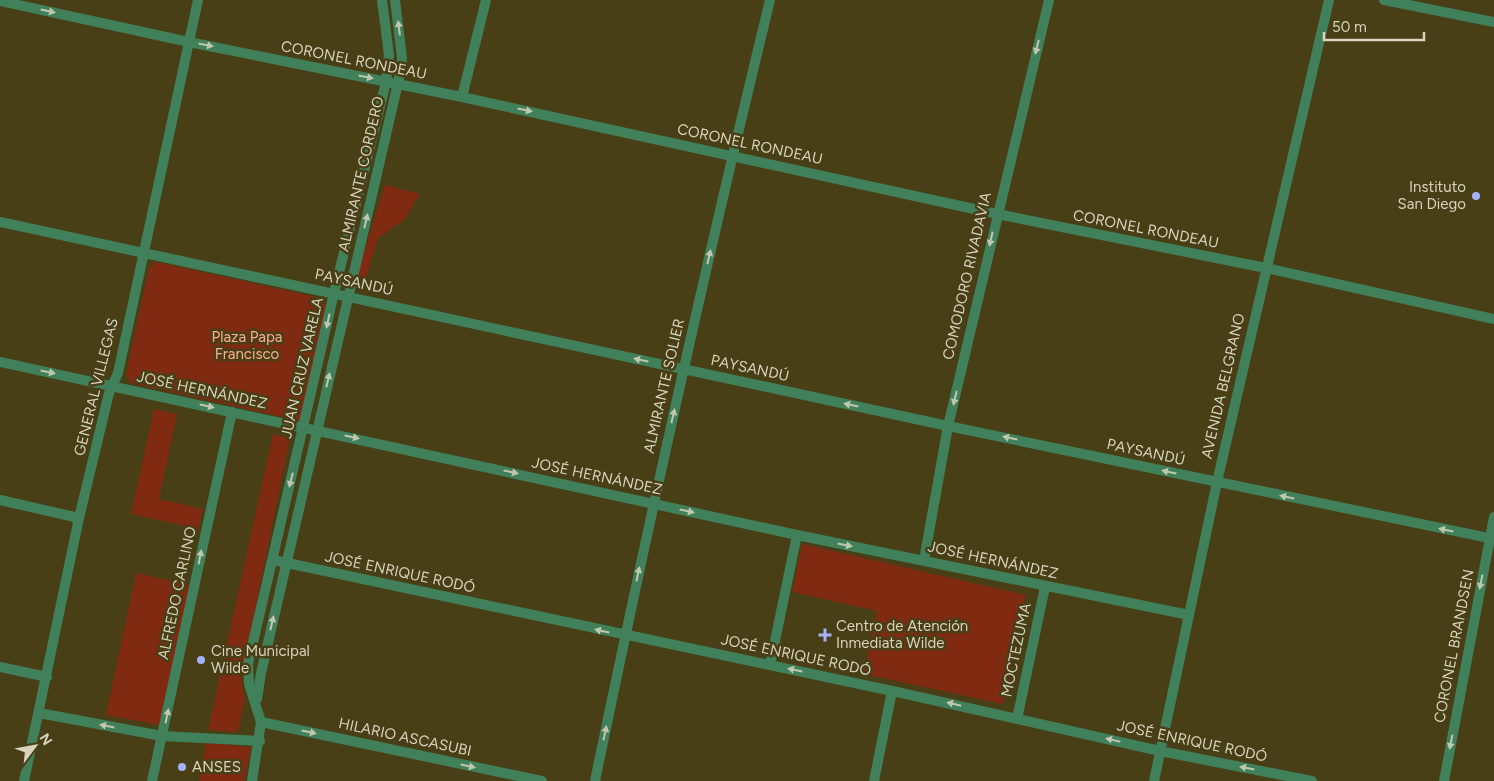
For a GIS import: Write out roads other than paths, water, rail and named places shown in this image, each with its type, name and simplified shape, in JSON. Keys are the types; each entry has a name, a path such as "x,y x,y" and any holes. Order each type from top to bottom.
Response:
{"street":[{"name":"GENERAL VILLEGAS","path":"24,781 79,518 111,385 118,373 198,0"},
{"name":"JUAN CRUZ VARELA","path":"260,741 261,722 249,684 248,664 334,293 386,82 388,55 382,0"},
{"name":"ALMIRANTE CORDERO","path":"257,705 260,672 398,84 402,58 395,0"},
{"path":"462,97 486,0"},
{"name":"ALMIRANTE SOLIER","path":"595,781 684,369 732,155 770,0"},
{"name":"COMODORO RIVADAVIA","path":"924,560 948,426 1049,0"},
{"name":"AVENIDA BELGRANO","path":"1154,781 1217,482 1329,0"},
{"path":"1384,0 1494,22"},
{"name":"CORONEL RONDEAU","path":"0,1 189,42 462,97 997,214 1266,268 1494,319"},
{"name":"PAYSANDÚ","path":"0,222 948,426 1492,539"},
{"name":"JOSÉ HERNÁNDEZ","path":"0,362 797,535 1189,615"},
{"name":"ALFREDO CARLINO","path":"152,781 232,412"},
{"path":"0,500 79,518"},
{"name":"CORONEL BRANDSEN","path":"1444,781 1492,539 1494,518"},
{"path":"770,665 797,535"},
{"name":"JOSÉ ENRIQUE RODÓ","path":"273,560 1312,781"},
{"name":"MOCTEZUMA","path":"1017,718 1045,587"},
{"path":"0,667 47,677"},
{"path":"874,781 892,691"},
{"path":"39,713 162,736 260,741 252,781"},
{"name":"HILARIO ASCASUBI","path":"261,722 542,781"}],"place":[{"name":"Instituto San Diego","path":"1476,196"},
{"name":"Centro de Atención Inmediata Wilde","path":"825,635"},
{"name":"Cine Municipal Wilde","path":"201,660"},
{"name":"ANSES","path":"182,767"}],"park label":[{"name":"Plaza Papa Francisco","path":"247,346"}]}
